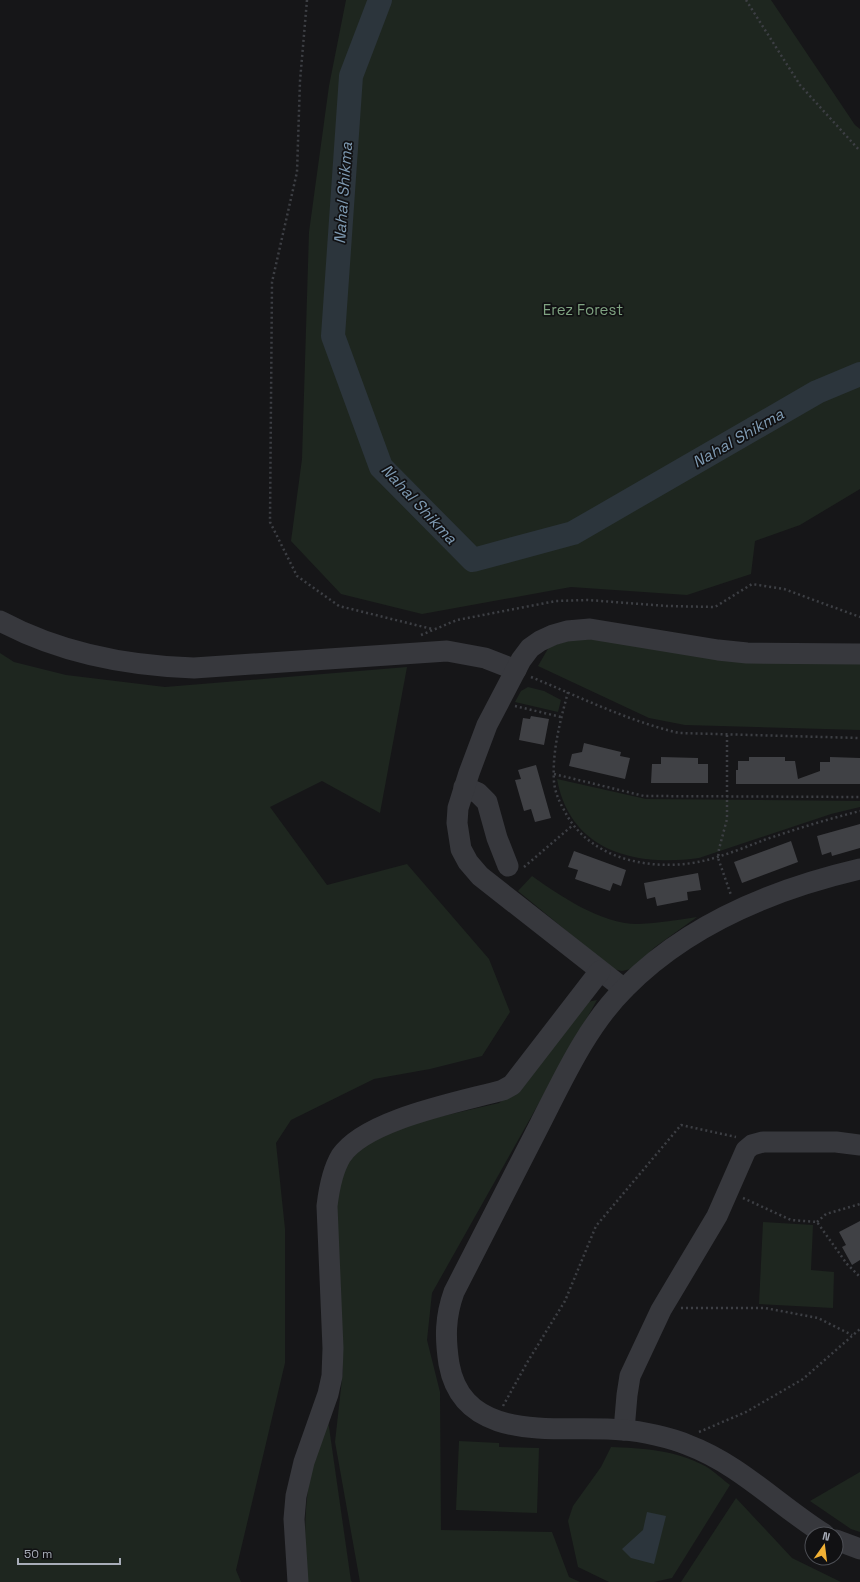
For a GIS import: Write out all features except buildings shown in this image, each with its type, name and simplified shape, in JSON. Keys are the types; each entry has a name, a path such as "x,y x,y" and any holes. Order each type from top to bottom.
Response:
{"street":[{"path":"0,622 35,638 64,648 124,663 155,667 194,668 447,651 485,658 516,670"},
{"path":"624,989 494,887 468,862 461,849 457,823 458,808 464,787 478,748 516,670 530,648 553,635 568,631 590,629 718,650 747,653 860,654"},
{"path":"464,787 478,793 487,802 497,838 514,868"},
{"path":"812,1526 789,1511 734,1468 710,1454 687,1444 624,1430 529,1427 483,1416 468,1404 456,1386 450,1368 446,1344 448,1309 454,1292 574,1060 604,1013 624,989 658,959 682,942 736,911 784,890 860,869"},
{"path":"298,1582 294,1519 296,1496 304,1462 326,1400 332,1376 333,1348 327,1206 328,1189 341,1157 350,1145 386,1125 411,1116 502,1090 512,1085 600,971"},
{"path":"624,1430 630,1376 661,1310 709,1230 746,1150 752,1145 763,1142 836,1142 860,1145"},
{"path":"844,1543 860,1550"}],"path":[{"path":"308,0 300,81 297,172 272,282 270,522 297,576 339,606 432,629"},
{"path":"746,0 800,85 860,150"},
{"path":"420,635 457,620 556,601 588,600 667,606 715,606 752,584 784,589 860,617"},
{"path":"516,670 618,714 658,728 680,733 860,738"},
{"path":"568,692 561,717 555,749 554,774 558,798 573,825 585,838 599,849 615,855 651,864 692,863 718,856 798,828 860,811"},
{"path":"500,702 561,717"},
{"path":"727,735 727,796 725,827 718,849 718,856 736,911"},
{"path":"554,774 640,795 860,798"},
{"path":"514,868 542,853 573,825"},
{"path":"495,1420 528,1361 565,1301 596,1226 681,1125 763,1142"},
{"path":"728,1191 791,1220 817,1222 826,1214 860,1204"},
{"path":"817,1222 847,1264 860,1277"},
{"path":"661,1310 704,1307 765,1308 818,1318 852,1335"},
{"path":"672,1440 709,1429 746,1412 803,1379 860,1329"}],"green space":[{"name":"Erez Forest","path":"346,0 771,0 855,125 860,129 860,489 800,525 755,541 751,574 687,595 571,587 422,614 341,594 291,541 302,459 309,232 329,86"},
{"path":"576,638 860,661 860,730 685,725 649,718 538,666 549,647"},
{"path":"0,653 14,662 66,675 165,687 407,667 380,813 322,781 270,807 327,885 407,864 489,959 510,1012 482,1056 430,1069 374,1079 291,1120 276,1143 285,1229 285,1363 236,1570 241,1582 0,1582"},
{"path":"528,687 544,691 561,700 558,712 515,702 521,691"},
{"path":"557,779 646,799 860,801 860,807 831,814 699,858 652,860 629,856 609,849 591,838 576,823 564,803"},
{"path":"532,876 582,908 611,920 639,924 697,917 655,947 631,969 622,971 613,969 518,891"},
{"path":"597,1000 432,1293 427,1340 440,1392 441,1530 552,1532 569,1577 580,1582 360,1582 335,1442 343,1370 335,1212 345,1158 395,1127 499,1103 522,1085 582,1003"},
{"path":"763,1222 813,1225 811,1270 834,1272 833,1308 759,1304"},
{"path":"328,1420 352,1582 306,1582 305,1523 308,1493 314,1459"},
{"path":"459,1441 499,1443 499,1447 539,1448 537,1513 456,1510"},
{"path":"611,1447 647,1449 682,1456 705,1466 730,1485 672,1578 654,1582 609,1582 578,1567 568,1521 573,1506 601,1467"},
{"path":"860,1472 860,1532 851,1529 810,1501"},
{"path":"736,1498 792,1558 804,1564 804,1566 808,1566 841,1582 681,1582"}],"shaded area":[{"path":"647,1512 666,1516 654,1564 631,1558 622,1549 643,1530"}],"waterway":[{"name":"Nahal Shikma","path":"380,0 351,76 333,336 381,467 473,560 573,533 817,392 860,374"}]}
